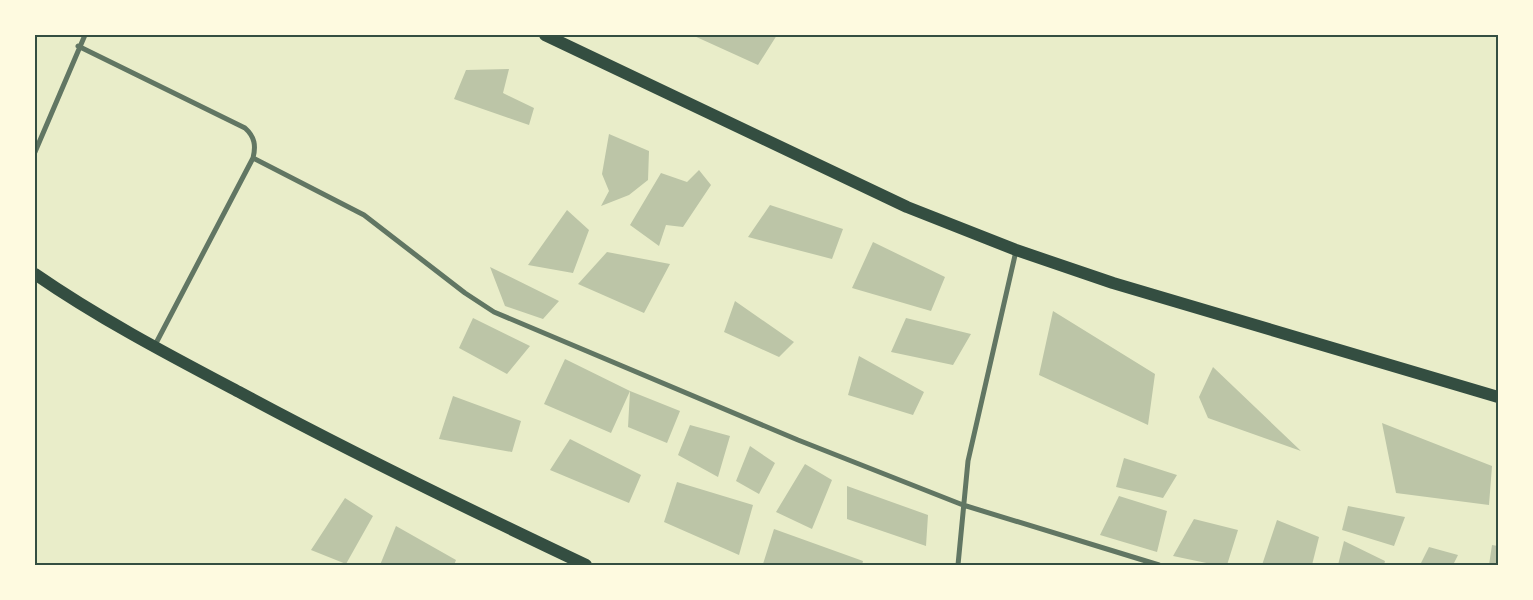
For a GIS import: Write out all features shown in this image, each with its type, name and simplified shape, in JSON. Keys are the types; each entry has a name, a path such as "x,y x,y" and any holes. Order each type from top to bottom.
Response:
{"main road":[{"path":"545,35 907,207 1016,250 1206,311 1498,397"},
{"path":"35,274 75,302 154,347 302,426 484,517 586,565"}],"street":[{"path":"35,152 84,35"},
{"path":"78,46 245,128 252,134 255,142 253,158 154,347"},
{"path":"253,158 364,215 465,293 494,312 798,440 963,505 1159,565"},
{"path":"958,565 968,461 1016,250"}],"building":[{"path":"692,35 777,35 758,65"},
{"path":"509,69 503,93 534,108 529,125 454,99 466,70"},
{"path":"609,134 649,151 648,180 629,195 601,206 609,191 602,174"},
{"path":"699,170 711,185 683,227 666,225 659,246 630,225 661,173 687,182"},
{"path":"770,205 843,229 832,259 748,237"},
{"path":"567,210 589,230 573,273 528,265"},
{"path":"873,242 945,277 931,311 852,288"},
{"path":"607,252 670,264 644,313 578,284"},
{"path":"490,267 559,301 543,319 505,306"},
{"path":"735,301 794,342 779,357 724,332"},
{"path":"1053,311 1155,374 1148,425 1039,375"},
{"path":"473,318 530,346 507,374 459,348"},
{"path":"906,318 971,334 953,365 891,352"},
{"path":"859,356 924,392 913,415 848,395"},
{"path":"565,359 630,391 611,433 544,404"},
{"path":"1213,367 1301,451 1208,418 1199,397"},
{"path":"630,391 680,411 667,443 628,427"},
{"path":"453,396 521,421 512,452 439,439"},
{"path":"1382,423 1492,466 1489,505 1396,493"},
{"path":"690,425 730,436 718,477 678,455"},
{"path":"570,439 641,475 629,503 550,470"},
{"path":"750,446 775,463 759,494 736,481"},
{"path":"1124,458 1177,475 1163,498 1116,487"},
{"path":"805,464 832,480 812,529 776,512"},
{"path":"677,482 753,505 739,555 664,522"},
{"path":"847,486 928,515 926,546 847,519"},
{"path":"1119,496 1167,511 1157,552 1100,535"},
{"path":"345,498 373,516 346,564 311,550"},
{"path":"1348,506 1405,517 1394,546 1342,530"},
{"path":"1194,519 1238,530 1227,565 1216,565 1173,556"},
{"path":"1277,520 1319,537 1312,565 1262,565"},
{"path":"396,526 456,560 454,565 380,565"},
{"path":"774,529 863,561 862,565 763,564"},
{"path":"1344,541 1385,561 1384,565 1338,565"},
{"path":"1492,545 1498,546 1498,565 1489,565"},
{"path":"1429,547 1458,555 1453,565 1420,565"}]}
